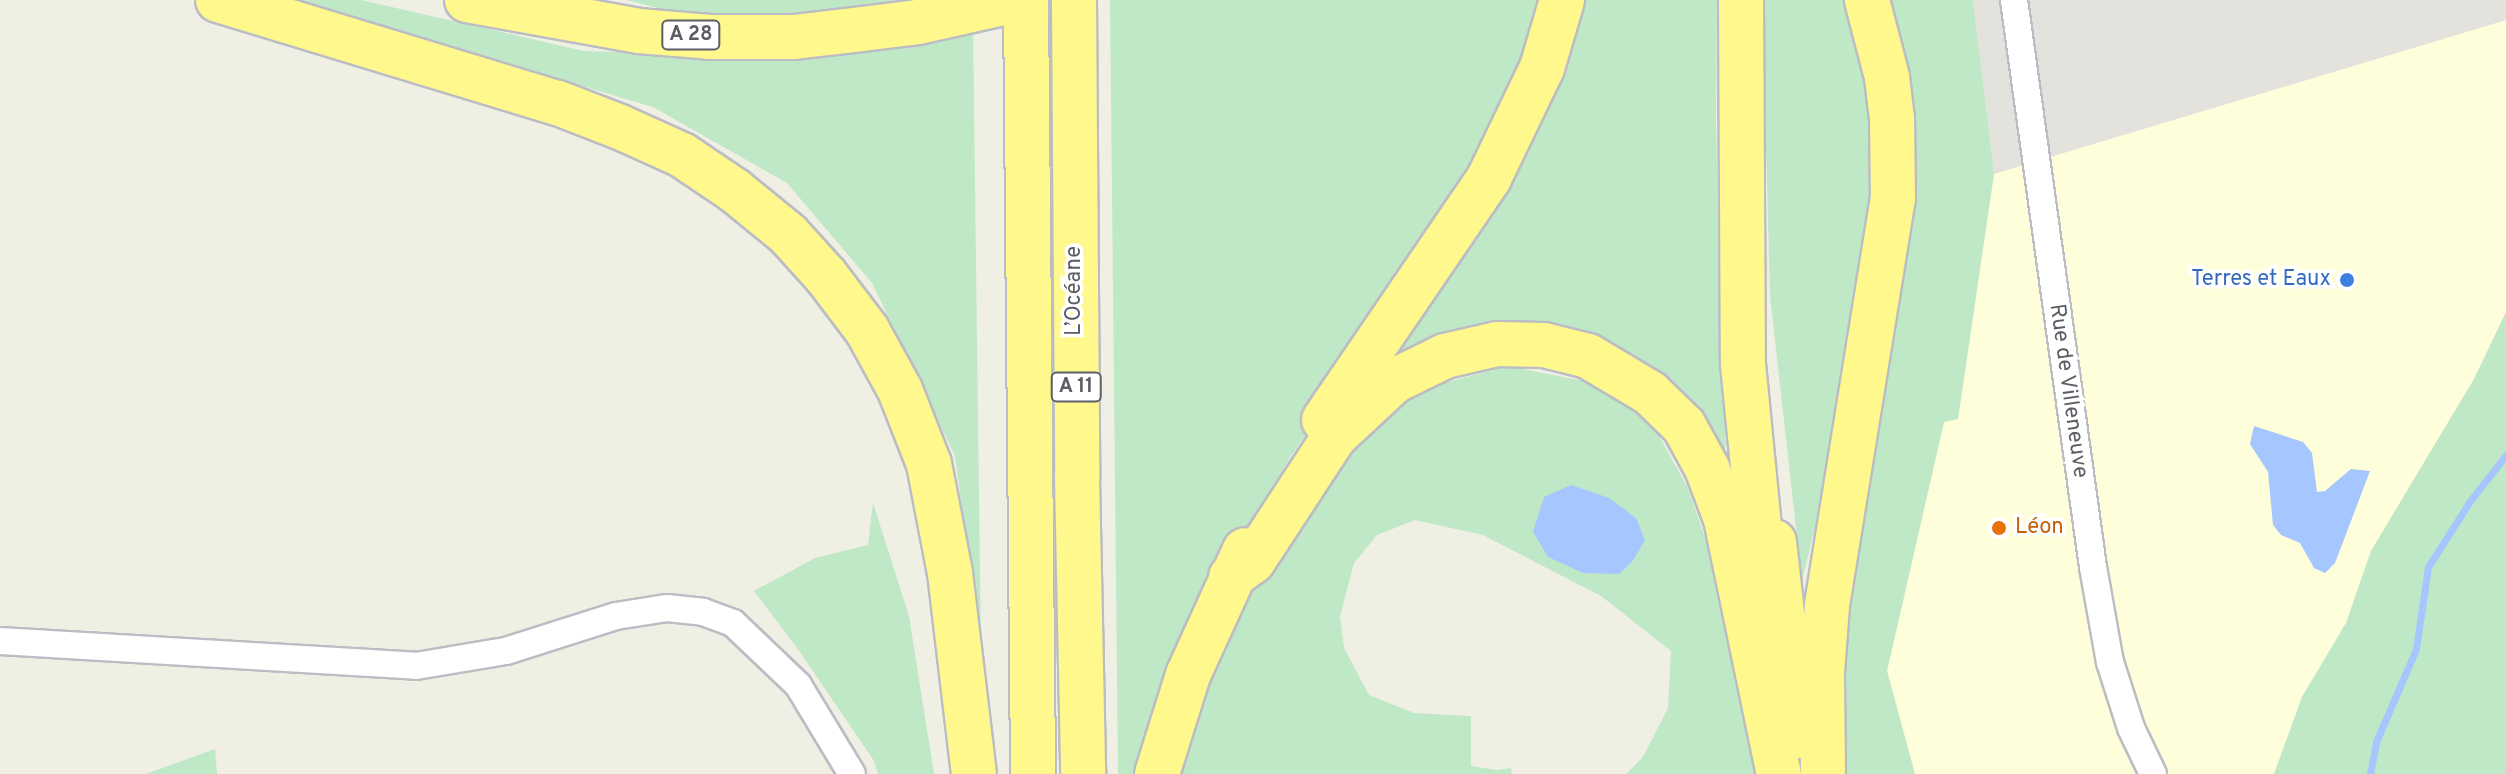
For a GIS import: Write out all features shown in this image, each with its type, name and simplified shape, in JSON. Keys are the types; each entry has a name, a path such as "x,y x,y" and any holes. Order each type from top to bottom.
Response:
{"highway":[{"path":"218,0 558,103 620,127 682,155 734,190 788,234 826,276 867,330 900,390 929,464 950,573 974,774"},
{"name":"A 28","path":"467,0 639,31 711,37 794,37 918,22 1017,0"},
{"name":"A 11","path":"1026,0 1033,774"},
{"name":"L’Océane","path":"1074,0 1077,477 1083,774"},
{"path":"1157,774 1188,675 1231,577 1276,492 1489,178 1542,68 1562,0"},
{"path":"1741,0 1744,377 1767,605 1793,774"},
{"path":"1823,774 1821,686 1827,605 1893,199 1892,119 1887,77 1867,0"},
{"path":"1740,133 1769,489 1787,657 1807,774"},
{"path":"1231,577 1253,561 1334,437 1394,381 1445,356 1497,344 1544,345 1588,356 1636,381 1650,393 1684,426 1707,468 1726,519 1779,774"}],"street":[{"name":"Rue de Villeneuve","path":"2014,0 2095,580 2110,662 2131,728 2153,774"},
{"path":"0,641 416,666 506,651 616,616 667,608 703,612 733,623 798,685 852,774"}],"shaded area":[{"path":"292,0 361,0 584,51 722,55 973,27 981,652 955,456 872,283 787,183 653,107"},
{"path":"627,0 961,0 798,17 673,12"},
{"path":"1110,0 1552,0 1516,105 1362,351 1289,459 1227,567 1143,774 1118,774"},
{"path":"1578,0 1717,0 1716,125 1726,460 1547,332 1360,394"},
{"path":"1762,0 1857,0 1884,138 1854,366 1802,581 1770,296"},
{"path":"1882,0 1973,0 1994,174 1958,419 1944,422 1887,671 1915,774 1834,774 1851,557 1896,325 1907,220"},
{"path":"1973,0 2506,0 2506,20 1994,174"},
{"path":"2506,20 2506,312 2474,379 2371,551 2346,623 2302,697 2274,774 1915,774 1887,671 1944,422 1958,419 1994,174"},
{"path":"2506,312 2506,774 2274,774 2302,697 2346,623 2371,551 2474,379"},
{"path":"1508,366 1599,384 1655,429 1688,488 1713,561 1759,774 1626,774 1643,757 1668,708 1671,651 1601,596 1483,535 1415,520 1377,535 1354,563 1340,616 1344,648 1369,695 1414,713 1471,716 1471,766 1497,770 1511,768 1512,774 1173,774 1203,692 1252,593 1312,496 1357,437 1414,391"},
{"path":"873,503 909,616 934,774 878,774 874,761 800,652 754,591 815,558 868,545"},
{"path":"215,749 217,774 146,774"}],"water":[{"path":"2254,426 2303,442 2312,453 2317,492 2325,491 2351,469 2370,471 2335,563 2325,573 2314,568 2300,543 2281,535 2273,525 2268,472 2250,444"},
{"path":"1571,485 1609,498 1636,518 1645,540 1632,562 1619,574 1583,573 1548,557 1533,532 1544,497"}],"waterway":[{"path":"2370,774 2376,742 2416,649 2428,567 2470,501 2506,455"}],"place":[{"name":"Terres et Eaux","path":"2347,280"},
{"name":"Léon","path":"1999,528"}]}
